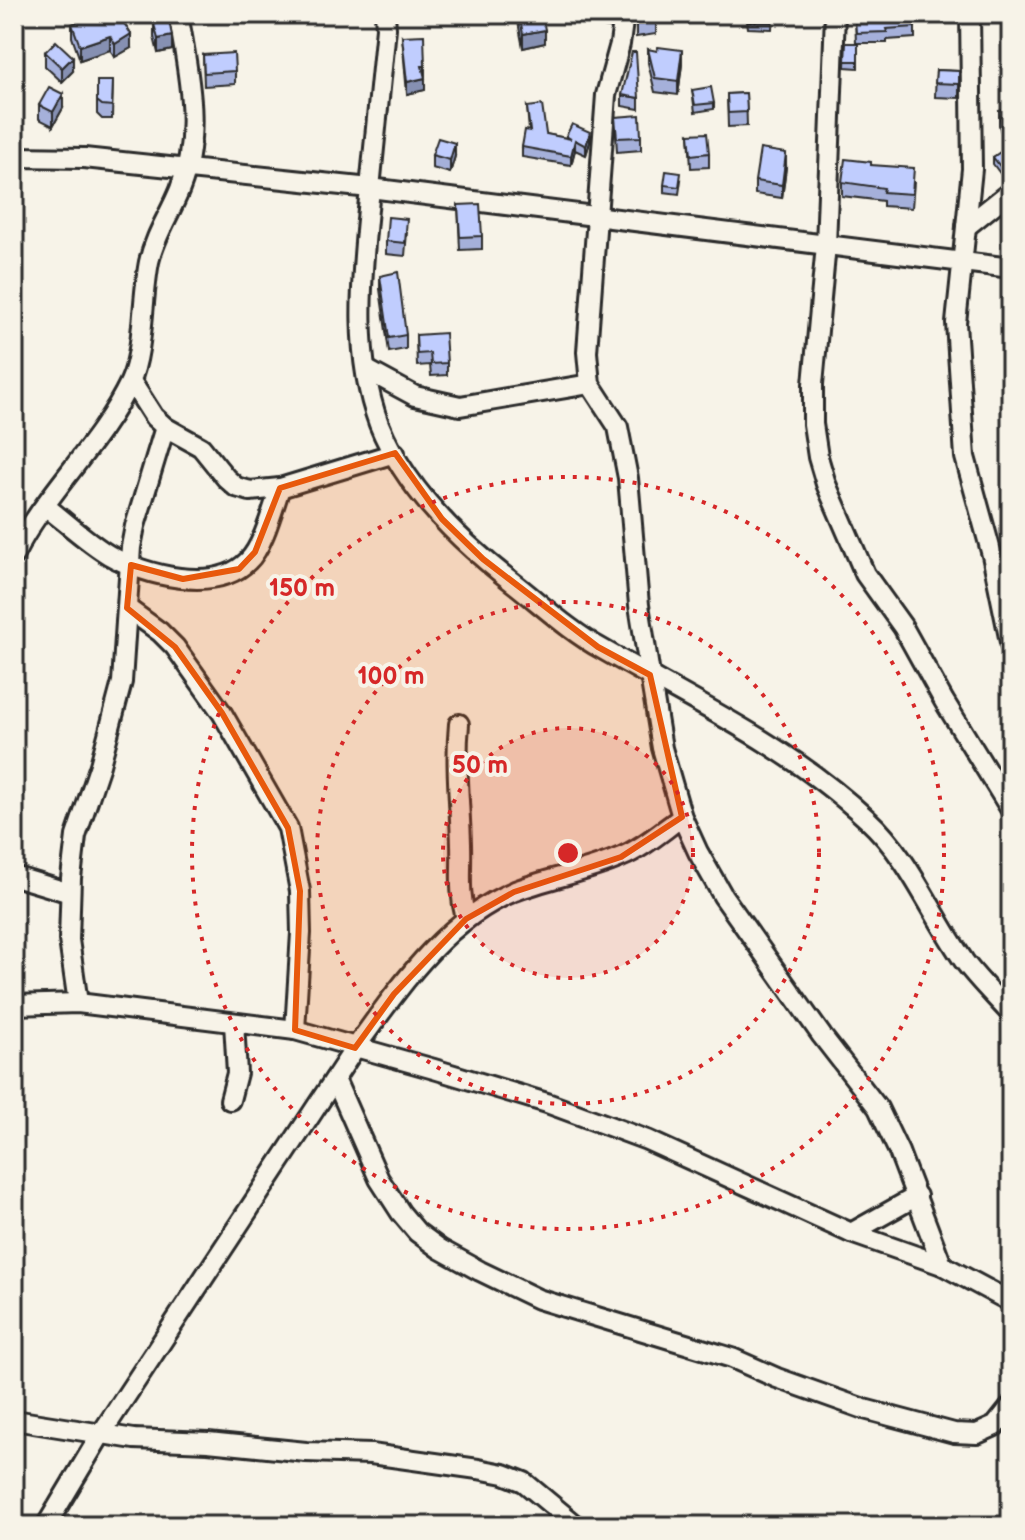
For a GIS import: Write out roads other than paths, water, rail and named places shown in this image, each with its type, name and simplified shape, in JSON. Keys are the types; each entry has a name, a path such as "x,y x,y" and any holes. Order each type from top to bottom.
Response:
{"street":[{"path":"14,555 45,506 87,451 131,381 149,261 157,235 187,168 191,99 178,14"},
{"path":"385,14 362,277 367,370 380,426 408,477 442,519 483,559 598,647 705,705 799,763 868,819 895,848 965,962 1011,1014"},
{"path":"624,14 620,44 606,95 587,352 590,384 618,427 628,478 639,605 662,748 682,817 723,896 813,1024 878,1108 917,1196 942,1265"},
{"path":"835,14 826,245 813,384 813,424 818,457 826,484 865,574 903,627 1011,810"},
{"path":"970,14 972,169 956,323 965,457 990,545 1011,647"},
{"path":"14,157 84,158 370,188 1011,268"},
{"path":"966,227 1011,191"},
{"path":"367,370 415,396 460,406 590,384"},
{"path":"131,381 154,417 165,427 201,447 236,487 263,491 280,488 395,453"},
{"path":"78,1003 69,940 76,836 100,765 122,682 135,526 165,427"},
{"path":"45,506 107,554 131,565 183,579 213,577 239,569 255,552 280,488"},
{"path":"127,608 175,647 222,713 288,828 300,891 301,933 295,1030"},
{"path":"459,724 456,782 462,856 459,889 466,919"},
{"path":"46,1526 101,1434 355,1048 394,994 449,931 514,892 621,857 682,817"},
{"path":"14,876 70,893"},
{"path":"14,1005 78,1003 295,1030 547,1103 618,1129 851,1233 942,1265 1011,1302"},
{"path":"230,1100 237,1073 234,1023"},
{"path":"335,1079 379,1179 401,1213 417,1232 440,1249 480,1271 538,1299 732,1358 777,1378 864,1409 954,1433 977,1434 995,1426 1011,1406"},
{"path":"851,1233 917,1196"},
{"path":"14,1420 101,1434 437,1461 504,1474 524,1482 577,1526"}]}
